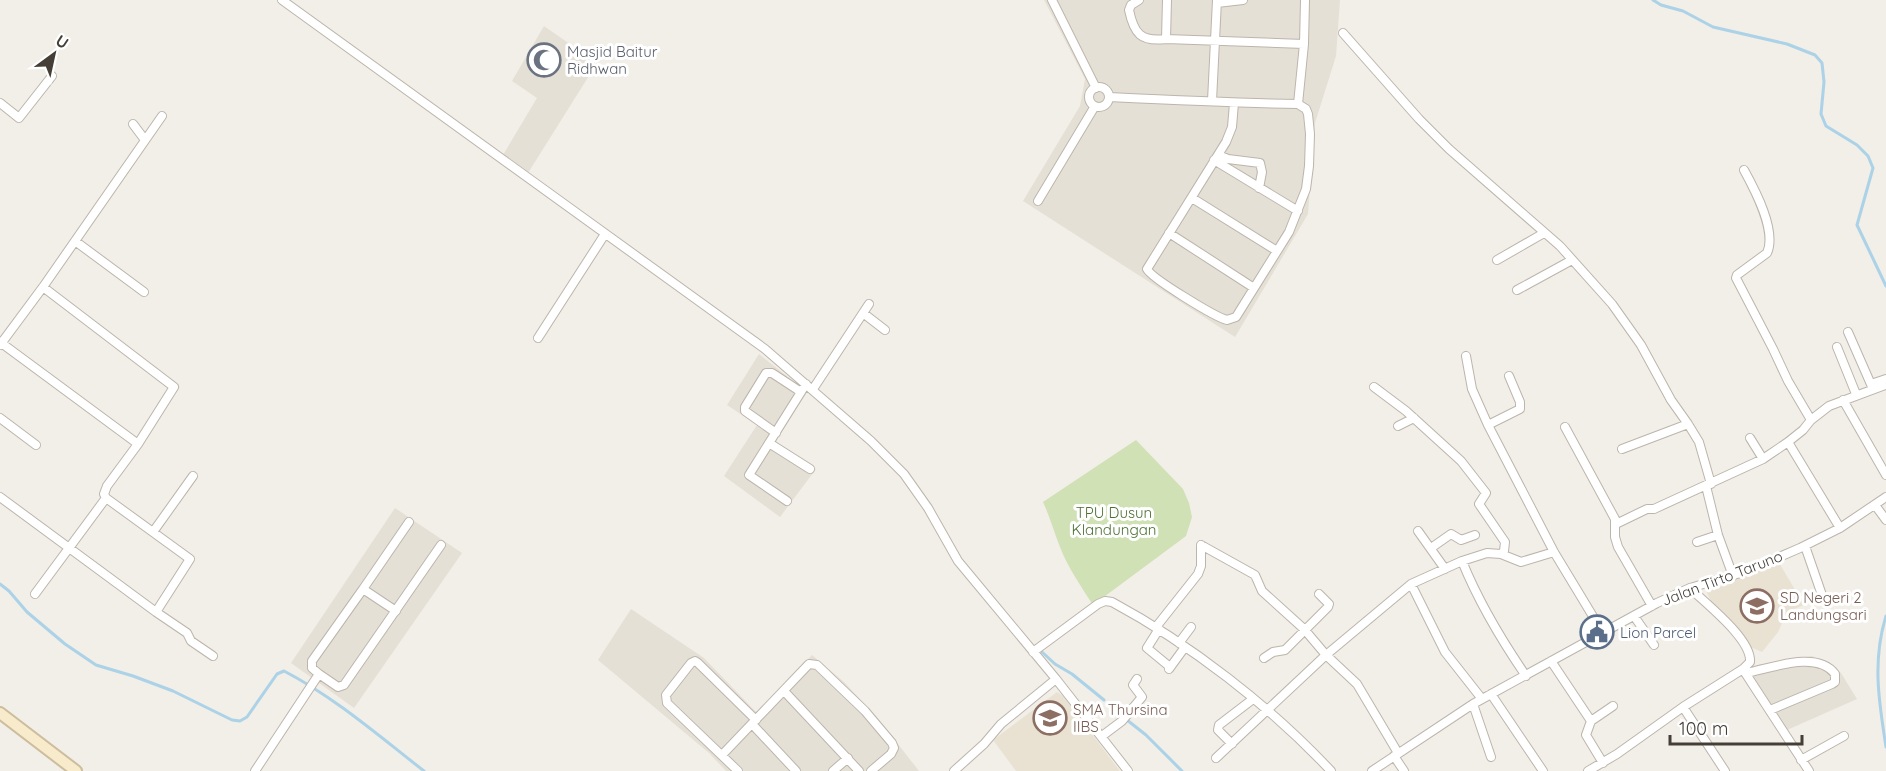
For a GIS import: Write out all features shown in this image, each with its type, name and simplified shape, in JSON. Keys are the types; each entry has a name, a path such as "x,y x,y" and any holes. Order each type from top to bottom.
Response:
{"main road":[{"path":"0,713 76,771"}],"street":[{"path":"282,0 765,349 871,441 904,474 928,508 958,561 1056,679 1128,771"},
{"path":"1052,0 1096,88"},
{"path":"1139,0 1131,5 1129,10 1136,28 1143,38 1148,40 1304,44"},
{"path":"1166,39 1167,0"},
{"path":"1212,101 1217,1 1243,0"},
{"path":"1298,104 1304,44 1305,0"},
{"path":"1343,33 1419,119 1449,149 1544,232 1572,260 1611,304 1641,345 1671,400 1699,442 1718,535 1733,576"},
{"path":"0,104 19,118 52,76"},
{"path":"1096,88 1105,89 1109,98"},
{"path":"1096,88 1089,95 1095,106 1103,106 1109,98"},
{"path":"1109,98 1298,104 1306,110 1310,135 1308,180 1298,211 1289,232 1236,317 1227,320 1160,281 1149,273 1148,268 1230,134 1234,103"},
{"path":"1038,201 1095,106"},
{"path":"138,444 0,344 43,287 162,116"},
{"path":"133,124 145,140"},
{"path":"1216,158 1226,162 1259,188 1298,211"},
{"path":"1226,162 1260,163 1262,172 1259,188"},
{"path":"1744,170 1762,207 1770,241 1767,253 1736,278 1788,381 1811,420"},
{"path":"1191,198 1277,251"},
{"path":"1497,260 1544,232"},
{"path":"1169,233 1254,288"},
{"path":"538,338 605,234"},
{"path":"75,241 144,292"},
{"path":"1517,290 1572,260"},
{"path":"43,287 174,387 138,444 107,486 104,494 106,498 190,559 156,612"},
{"path":"787,501 749,475 801,392 810,386 869,304"},
{"path":"863,314 885,330"},
{"path":"1848,332 1872,387"},
{"path":"1837,347 1856,394"},
{"path":"1466,356 1472,389 1488,424 1554,552 1603,633"},
{"path":"776,433 745,411 745,407 766,373 772,373 801,392"},
{"path":"1488,424 1520,409 1520,402 1509,376"},
{"path":"1616,524 1763,459 1803,430 1811,420 1829,406 1886,382"},
{"path":"1374,387 1414,418 1461,461 1486,492 1479,504 1505,542 1504,551 1501,554"},
{"path":"1843,400 1886,475"},
{"path":"0,418 36,445"},
{"path":"1398,426 1414,418"},
{"path":"1622,449 1688,424"},
{"path":"1565,427 1616,524 1615,537 1618,547 1652,606"},
{"path":"1750,438 1763,459"},
{"path":"1788,442 1840,528"},
{"path":"770,443 810,469"},
{"path":"153,532 194,476"},
{"name":"Jalan Tirto Taruno","path":"1372,771 1473,704 1652,606 1690,588 1733,576 1805,546 1840,528 1886,496"},
{"path":"0,497 187,633 191,641 213,656"},
{"path":"35,594 106,498"},
{"path":"1875,505 1886,520"},
{"path":"409,522 312,661 312,668 319,674 338,687 344,685 441,545"},
{"path":"1418,531 1445,569"},
{"path":"1431,548 1451,534 1461,540 1475,535"},
{"path":"1697,542 1718,535"},
{"path":"1191,627 1169,668 1147,648 1157,628 1198,574 1201,566 1202,545 1255,576 1262,591 1304,629 1326,655 1357,684 1404,771"},
{"path":"1805,546 1823,598"},
{"path":"1215,758 1326,655 1411,584 1462,561 1487,553 1501,554 1521,562 1554,552"},
{"path":"1462,561 1482,607 1526,676"},
{"path":"1411,584 1445,652 1482,699"},
{"path":"1690,588 1736,633 1746,646 1751,658 1745,671"},
{"path":"363,589 396,611"},
{"path":"1264,658 1273,652 1285,650 1328,607 1329,604 1320,594"},
{"path":"1033,652 1105,601 1112,602 1182,645 1253,699 1305,743 1330,771"},
{"path":"1634,616 1654,645"},
{"path":"1551,661 1591,721"},
{"path":"1588,771 1683,707 1745,671 1812,661 1826,666 1835,674 1837,678 1832,684 1770,710"},
{"path":"738,771 665,699 691,663 698,663 754,722 796,771"},
{"path":"722,755 809,664 817,665 865,711 892,743 894,748 891,754 871,771"},
{"path":"1745,671 1809,771"},
{"path":"255,771 319,674"},
{"path":"954,771 984,744 1001,724 1056,679"},
{"path":"1102,736 1122,721 1142,697 1133,685 1137,679"},
{"path":"784,691 859,771"},
{"path":"1491,694 1543,771"},
{"path":"1232,744 1218,729 1219,725 1253,699"},
{"path":"1473,704 1491,757"},
{"path":"1603,763 1586,735 1591,721 1613,706"},
{"path":"1683,707 1725,771"},
{"path":"1801,760 1845,736"},
{"path":"833,771 848,758"}],"shaded area":[{"path":"1044,0 1340,0 1336,56 1315,123 1308,214 1235,337 1023,201 1080,106 1085,79"},
{"path":"544,26 597,63 528,173 503,155 537,98 512,81"},
{"path":"759,354 807,392 775,442 816,469 780,517 724,476 757,425 727,405"},
{"path":"395,508 462,553 354,708 291,663"},
{"name":"SD Negeri 2 Landungsari","path":"1778,561 1804,605 1787,612 1778,632 1762,652 1748,646 1714,607 1707,593 1708,588"},
{"path":"631,609 704,658 755,711 760,712 812,655 844,682 876,716 919,771 726,771 709,753 598,660"},
{"path":"1812,656 1828,662 1841,673 1857,699 1787,730 1753,677 1757,665"},
{"name":"SMA Thursina IIBS","path":"1057,692 1063,696 1120,771 1016,771 993,740"}],"green space":[{"name":"TPU Dusun Klandungan","path":"1136,440 1183,489 1192,517 1186,536 1093,605 1067,562 1043,502"}],"waterway":[{"path":"1653,0 1661,5 1683,11 1713,27 1787,44 1815,55 1822,63 1824,82 1821,114 1826,126 1857,145 1868,156 1873,168 1857,225 1886,286"},
{"path":"0,584 27,612 65,644 96,665 173,691 232,720 240,721 247,717 277,674 284,671 338,705 424,771"},
{"path":"1886,616 1878,665 1879,698 1886,747"},
{"path":"1042,652 1104,700"},
{"path":"1127,720 1146,735 1182,771"}],"place":[{"name":"Masjid Baitur Ridhwan","path":"544,60"},
{"name":"SD Negeri 2 Landungsari","path":"1757,606"},
{"name":"Lion Parcel","path":"1597,632"},
{"name":"SMA Thursina IIBS","path":"1050,718"}]}
